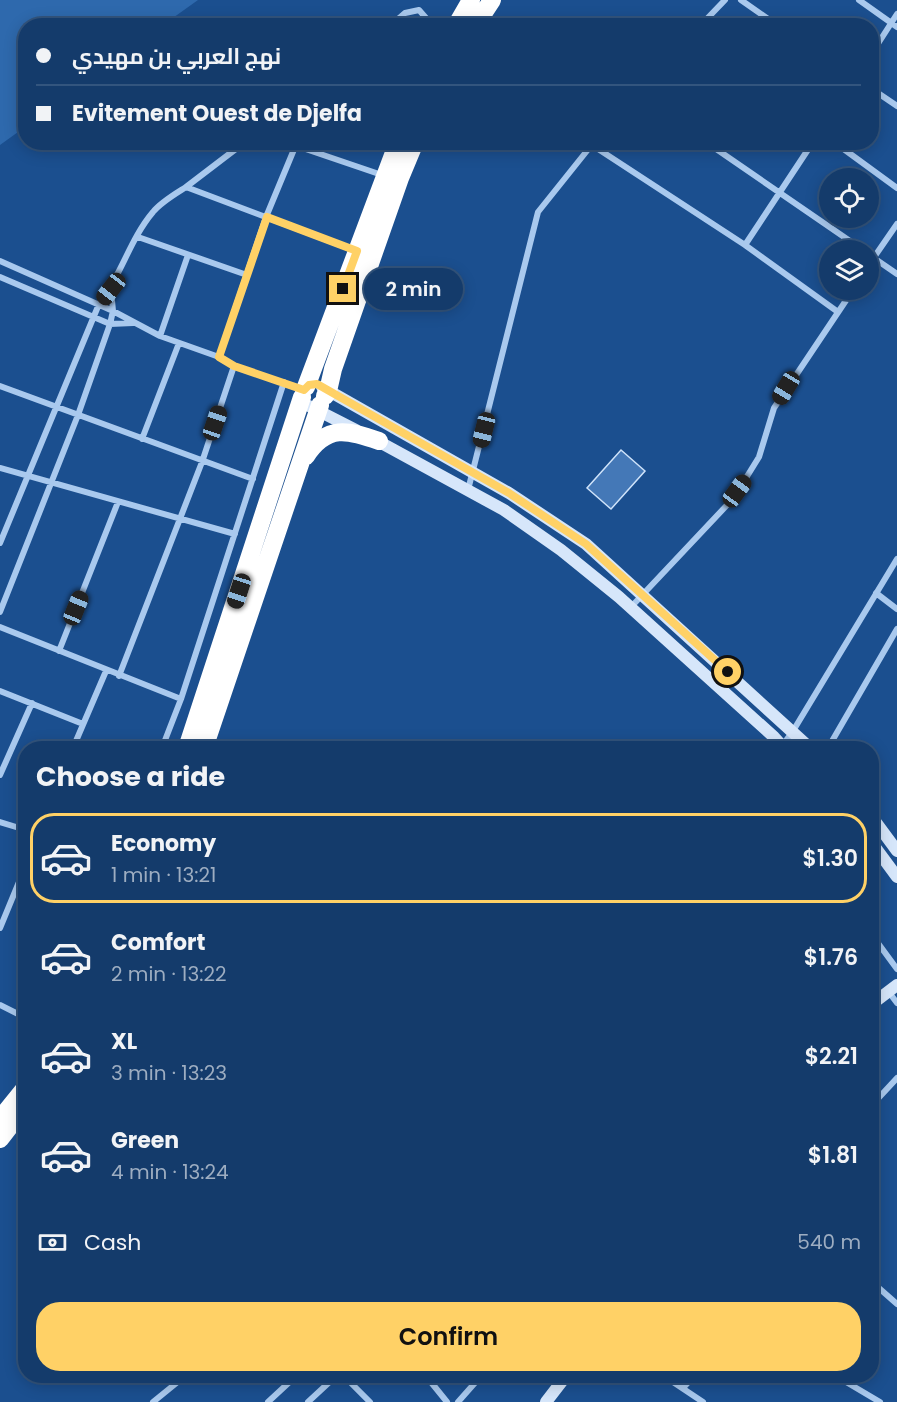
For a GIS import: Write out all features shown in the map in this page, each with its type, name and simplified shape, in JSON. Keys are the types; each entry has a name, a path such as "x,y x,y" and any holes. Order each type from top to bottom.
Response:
{"highway":[{"path":"461,18 471,0"},
{"path":"480,18 492,0"},
{"path":"206,741 298,467 315,397 316,364 395,150"},
{"path":"190,741 315,397 333,369 412,150"},
{"path":"298,467 318,440 335,432 356,433 380,441"},
{"path":"0,1119 18,1097"},
{"path":"0,1139 18,1117"}],"main road":[{"path":"315,397 380,441 504,510 561,550 631,608 774,741"},
{"path":"315,397 473,473 509,493 586,544 803,741"},
{"path":"651,626 664,613"},
{"path":"879,826 897,850"},
{"path":"879,853 897,877"},
{"path":"879,999 893,988"},
{"path":"546,1402 561,1383"}],"street":[{"path":"708,18 725,0"},
{"path":"741,0 767,18"},
{"path":"859,0 894,25"},
{"path":"399,18 405,13 418,10 426,18"},
{"path":"879,44 894,25 897,14"},
{"path":"879,94 897,106"},
{"path":"0,543 93,316 111,289 154,210 235,150"},
{"path":"219,357 267,217 294,150"},
{"path":"304,150 385,176"},
{"path":"468,490 538,212 588,150"},
{"path":"602,150 745,245 838,312"},
{"path":"718,150 848,240"},
{"path":"745,245 808,150"},
{"path":"845,150 897,188"},
{"path":"186,187 357,251"},
{"path":"879,246 897,224"},
{"path":"138,237 247,275"},
{"path":"160,336 188,255"},
{"path":"0,261 99,304 160,336 219,357 234,366 284,382 315,397"},
{"path":"879,262 897,274"},
{"path":"0,277 110,324 134,323"},
{"path":"0,612 78,415 110,324 113,311 111,289"},
{"path":"631,608 728,504 759,457 774,408 846,300"},
{"path":"142,440 180,343"},
{"path":"119,676 202,462 234,366"},
{"path":"165,741 181,699 284,382"},
{"path":"0,386 253,479"},
{"path":"0,468 235,534"},
{"path":"59,651 118,502"},
{"path":"787,741 897,559"},
{"path":"876,593 897,609"},
{"path":"0,627 181,699"},
{"path":"832,741 897,629"},
{"path":"76,741 106,671"},
{"path":"0,691 83,724"},
{"path":"0,775 32,703"},
{"path":"0,822 18,828"},
{"path":"0,928 18,884"},
{"path":"879,945 897,969"},
{"path":"893,988 897,1003"},
{"path":"0,1005 18,1014"},
{"path":"879,1097 897,1078"},
{"path":"879,1288 897,1304"},
{"path":"153,1402 176,1383"},
{"path":"268,1402 288,1383"},
{"path":"308,1402 328,1383"},
{"path":"351,1383 370,1402"},
{"path":"432,1383 447,1402"},
{"path":"458,1402 475,1383"},
{"path":"674,1383 703,1402"},
{"path":"682,1388 687,1383"},
{"path":"848,1383 880,1402"}],"shaded area":[{"path":"0,0 198,0 173,18 18,18 18,132 0,145"}],"building":[{"path":"621,450 645,471 611,509 587,488"}],"route":[{"path":"343,289 357,251 267,217 219,357 234,366 304,390 309,385 317,384 345,402 509,493 586,544 728,672"}]}
